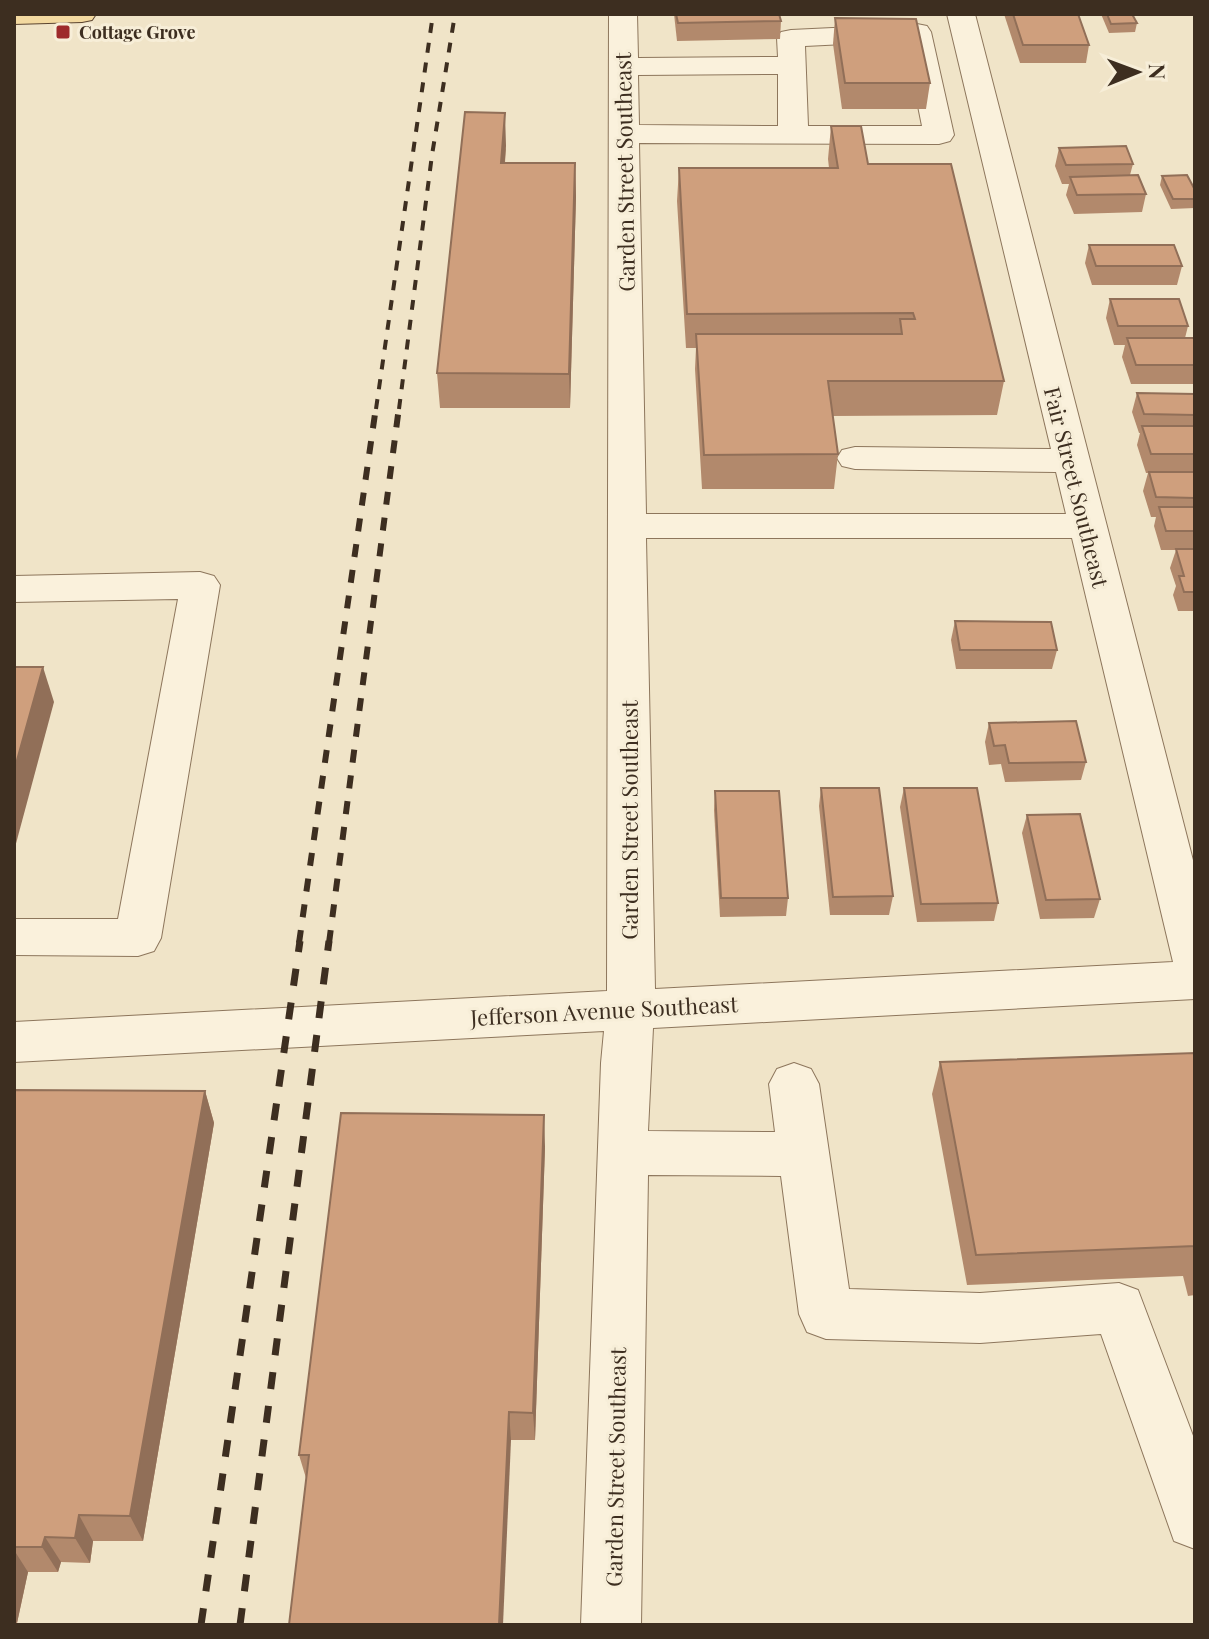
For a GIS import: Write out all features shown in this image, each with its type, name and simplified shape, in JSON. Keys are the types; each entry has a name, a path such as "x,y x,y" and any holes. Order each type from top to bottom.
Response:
{"main road":[{"path":"18,15 82,14"}],"street":[{"name":"Garden Street Southeast","path":"611,1625 625,1063 631,1009 623,14"},
{"name":"Fair Street Southeast","path":"961,14 1195,959"},
{"path":"624,134 793,135 939,135 917,32 791,38 793,135"},
{"path":"923,61 972,60"},
{"path":"623,67 792,65"},
{"path":"935,113 985,112"},
{"path":"855,458 1071,461"},
{"path":"627,526 1087,526"},
{"path":"14,589 200,585 138,938 14,937"},
{"name":"Jefferson Avenue Southeast","path":"14,1042 1195,980"},
{"path":"794,1084 826,1314 980,1318 1119,1308 1195,1520"},
{"path":"623,1153 804,1154"}],"building":[{"path":"676,14 779,14 781,21 678,23"},
{"path":"1013,14 1078,14 1089,45 1023,45"},
{"path":"1107,14 1132,14 1137,23 1111,24"},
{"path":"835,18 916,19 930,83 845,83"},
{"path":"465,112 505,113 501,163 575,163 569,374 437,373"},
{"path":"831,126 861,126 868,164 951,164 1004,381 828,381 838,454 704,455 696,334 902,334 900,319 915,319 913,313 687,314 679,168 838,168"},
{"path":"1126,146 1133,164 1066,165 1059,148"},
{"path":"1138,175 1146,194 1077,195 1070,177"},
{"path":"1187,175 1195,190 1195,199 1173,199 1162,176"},
{"path":"1089,245 1174,245 1182,266 1096,266"},
{"path":"1110,299 1179,299 1188,326 1118,326"},
{"path":"1127,338 1195,338 1195,365 1136,365"},
{"path":"1137,393 1195,394 1195,415 1144,414"},
{"path":"1142,426 1195,426 1195,454 1151,454"},
{"path":"1149,472 1195,472 1195,498 1156,497"},
{"path":"1159,507 1195,507 1195,531 1166,531"},
{"path":"1176,549 1195,549 1195,592 1184,592 1179,576 1184,576"},
{"path":"955,621 1051,622 1057,650 960,650"},
{"path":"14,667 43,667 14,771"},
{"path":"1076,721 1086,762 1009,763 1005,745 994,746 989,723"},
{"path":"821,788 879,788 893,896 833,897"},
{"path":"904,788 977,788 998,903 921,904"},
{"path":"715,791 779,791 788,898 721,898"},
{"path":"1080,814 1100,899 1046,900 1027,815"},
{"path":"1195,1053 1195,1246 976,1255 940,1062"},
{"path":"14,1090 205,1091 130,1516 79,1515 75,1538 45,1537 42,1547 14,1547"},
{"path":"341,1113 544,1115 533,1413 509,1412 499,1625 289,1625 309,1455 299,1455"}],"railway":[{"path":"376,409 433,14"},
{"path":"399,409 432,155 455,14"},
{"path":"299,943 376,407"},
{"path":"329,943 399,407"},
{"path":"201,1625 300,941"},
{"path":"240,1625 329,941"}],"place":[{"name":"Cottage Grove","path":"63,32"}]}
